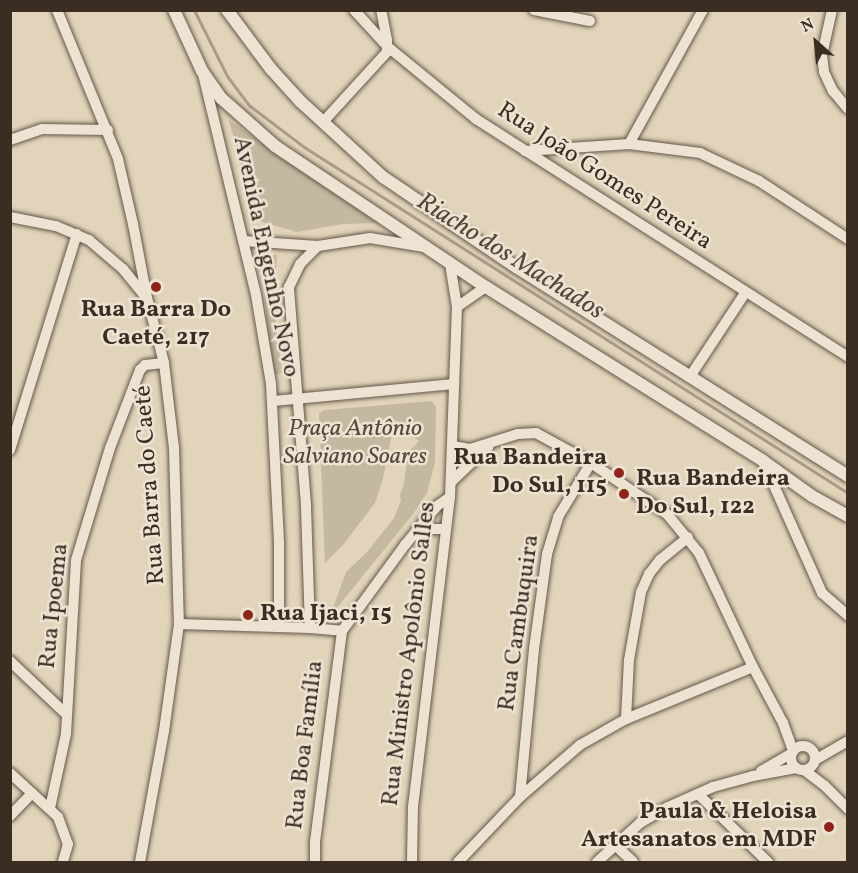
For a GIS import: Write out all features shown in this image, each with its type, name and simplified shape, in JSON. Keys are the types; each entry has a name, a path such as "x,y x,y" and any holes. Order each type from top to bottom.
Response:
{"street":[{"name":"Rua Barra do Caeté","path":"57,10 108,130 134,224 147,298 164,363 176,481 179,624 164,731 140,862"},
{"name":"Avenida Engenho Novo","path":"174,10 202,71 256,295 273,401 279,627"},
{"path":"227,10 271,69 323,122 383,177 516,267 691,375 848,476"},
{"name":"Rua João Gomes Pereira","path":"354,10 388,47 477,119 848,357"},
{"path":"323,122 378,64 388,47 381,10"},
{"path":"534,10 590,21"},
{"path":"629,144 703,10"},
{"path":"832,10 822,55 824,72 833,91 848,109"},
{"path":"202,71 221,98 275,146 450,264 763,461 812,496 848,516"},
{"path":"10,140 42,129 108,130"},
{"path":"525,151 629,144 700,153 759,181 848,239"},
{"path":"10,217 56,226 77,234 107,253 147,298"},
{"path":"10,450 77,234"},
{"path":"243,241 318,246 370,238 424,247"},
{"name":"Avenida Engenho Novo","path":"310,628 306,505 289,287 300,264 318,246"},
{"name":"Rua Ministro Apolônio Salles","path":"412,862 413,807 451,482 457,307 450,264"},
{"path":"123,269 141,267"},
{"path":"457,307 486,287"},
{"path":"691,375 745,292"},
{"name":"Rua Ipoema","path":"50,808 66,734 76,560 110,448 140,369 145,365 164,363"},
{"path":"273,401 454,384"},
{"path":"453,446 470,449 518,434 536,434 591,463 667,514 699,553 753,667 783,723 792,753 791,762 807,766 848,809"},
{"path":"451,482 491,444"},
{"path":"763,461 822,593 848,616"},
{"name":"Rua Cambuquira","path":"520,797 534,649 547,554 558,517 591,463"},
{"name":"Rua Boa Família","path":"315,862 315,843 342,631 405,545 437,506 450,497"},
{"name":"Rua Boa Família","path":"405,545 429,529 446,529"},
{"path":"626,719 629,660 641,592 649,574 660,560 688,537"},
{"path":"179,624 342,631"},
{"path":"10,661 66,714"},
{"path":"458,862 520,797 580,745 626,719 753,667"},
{"path":"783,723 814,752 807,766"},
{"path":"753,776 806,746 836,745 848,741"},
{"path":"597,862 614,844 640,823 698,794 753,776 807,766 836,745"},
{"path":"10,773 50,808 65,831 68,844 63,862"},
{"path":"10,816 32,793"},
{"path":"698,794 768,862"},
{"path":"614,844 633,862"}],"green space":[{"path":"229,120 378,223 343,224 297,232 262,222 252,208"},
{"path":"268,254 277,255 274,308 282,373 273,375 261,263"},
{"name":"Praça Antônio Salviano Soares","path":"432,401 436,408 435,462 427,493 413,514 332,611 346,572 367,552 394,518 401,500 408,453 419,441 402,430 391,439 375,503 343,545 325,563 319,413 325,410"}],"waterway":[{"name":"Riacho dos Machados","path":"194,10 227,76 250,106 304,147 848,493"}],"place":[{"name":"Rua Barra Do Caeté, 217","path":"156,287"},
{"name":"Rua Bandeira Do Sul, 115","path":"619,473"},
{"name":"Rua Bandeira Do Sul, 122","path":"624,494"},
{"name":"Rua Ijaci, 15","path":"248,615"},
{"name":"Paula & Heloisa Artesanatos em MDF","path":"829,827"}]}
